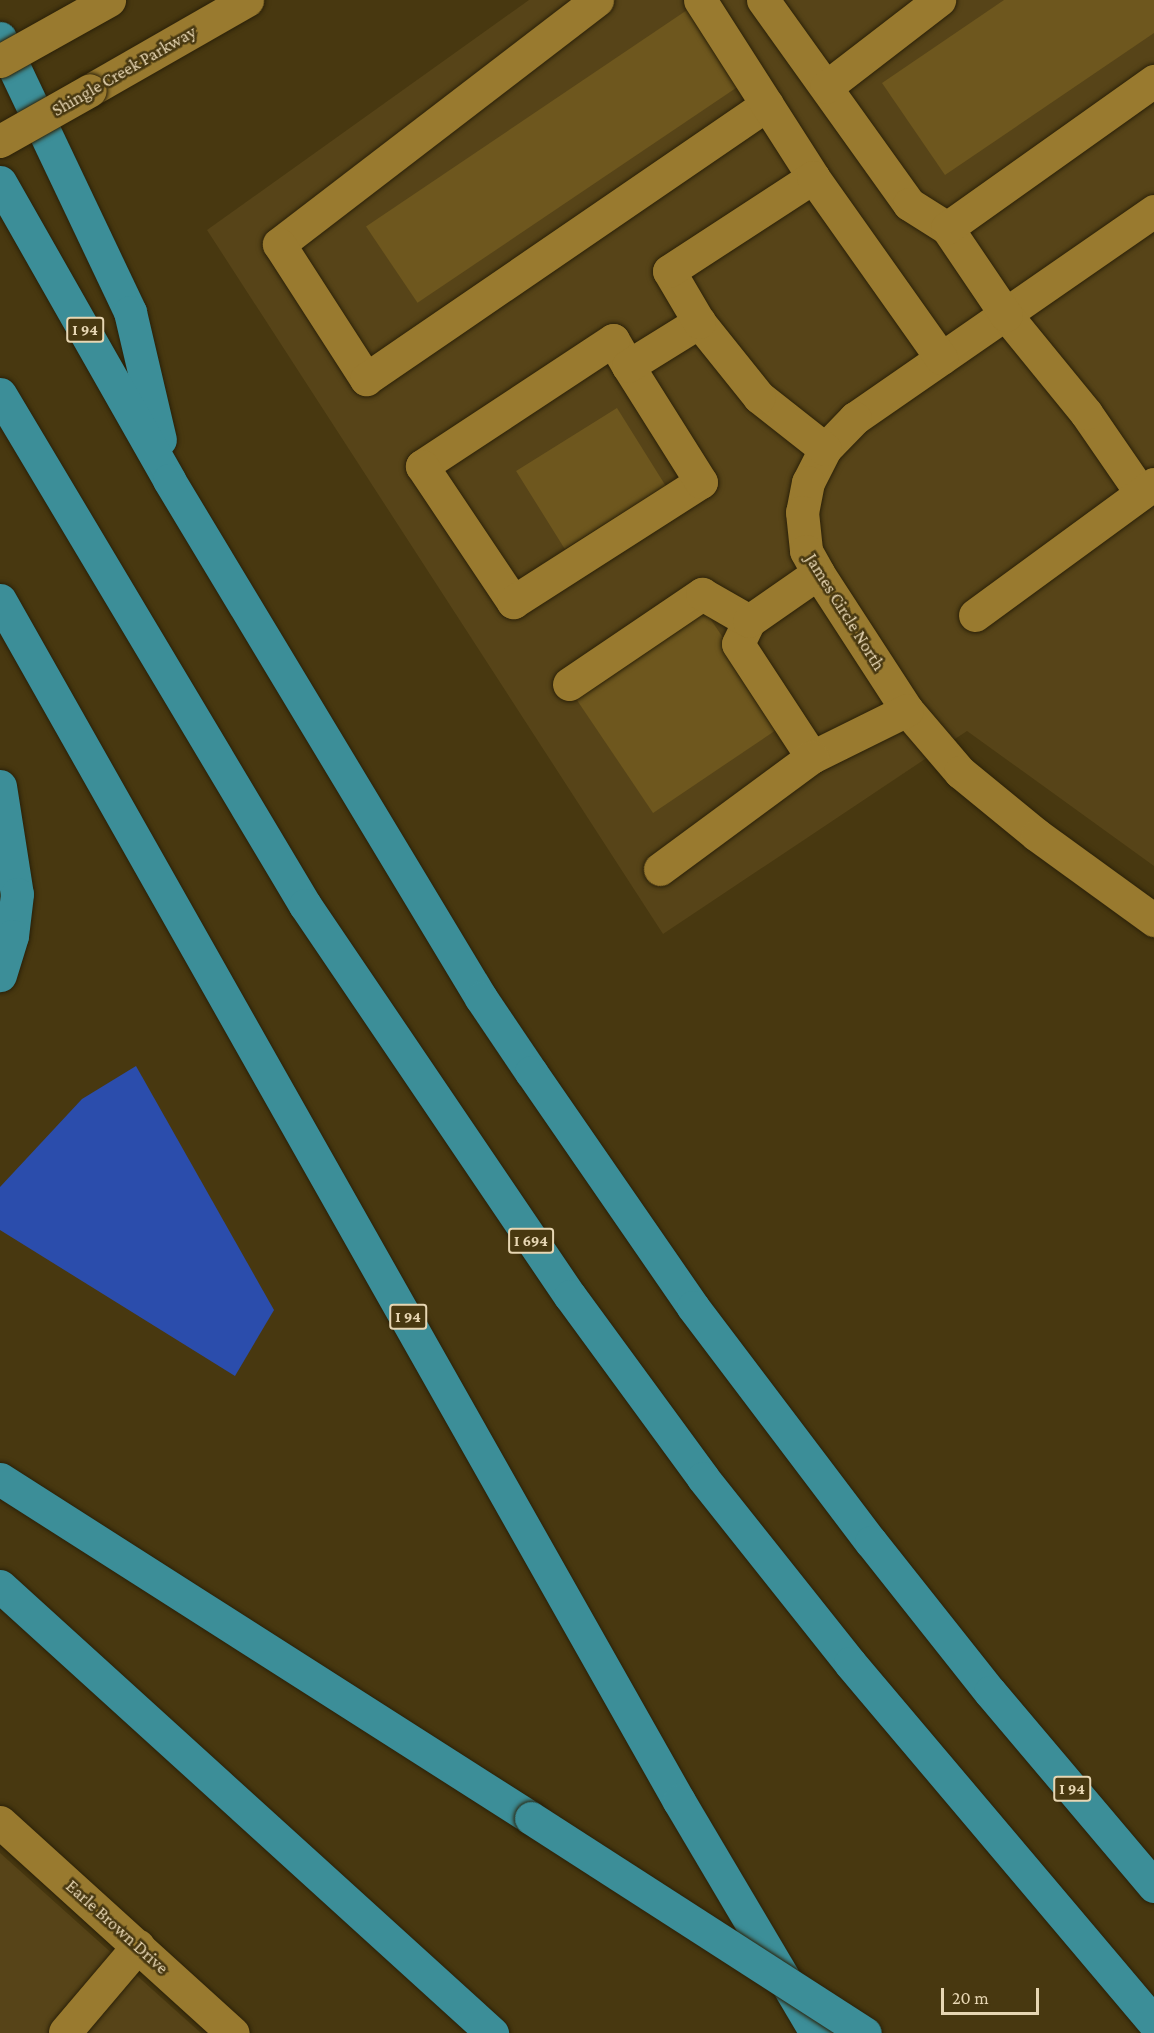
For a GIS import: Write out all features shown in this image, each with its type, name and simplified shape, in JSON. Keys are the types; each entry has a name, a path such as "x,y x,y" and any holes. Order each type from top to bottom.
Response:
{"highway":[{"path":"0,38 130,312 169,480"},
{"name":"I 94","path":"0,182 169,480 481,998 531,1072 693,1307 871,1542 990,1692 1154,1886"},
{"name":"I 694","path":"0,394 299,896 570,1296 703,1478 850,1663 1154,2023"},
{"name":"I 94","path":"0,600 685,1812 816,2033"},
{"path":"0,786 17,894 12,936 0,975"},
{"path":"0,1479 865,2033"},
{"path":"0,1586 492,2033"},
{"path":"990,1692 1154,1855"}],"street":[{"path":"0,61 109,0"},
{"name":"Shingle Creek Parkway","path":"0,141 247,0"},
{"path":"597,0 279,244 366,379 766,104"},
{"path":"700,0 813,177 941,358"},
{"path":"763,0 909,204 947,228 1006,315 1148,488 975,615"},
{"path":"826,87 939,0"},
{"path":"947,228 1154,81"},
{"path":"813,177 669,271 699,322 759,397 825,449"},
{"name":"James Circle North","path":"1154,211 855,418 825,449 808,482 802,512 806,550 818,573 907,710 960,772 1037,835 1154,920"},
{"path":"628,366 699,322"},
{"path":"613,340 628,366 700,482 513,602 422,466 613,340"},
{"path":"812,757 738,644 749,621 818,573"},
{"path":"569,684 702,594 749,621"},
{"path":"660,869 812,757 907,710"},
{"name":"Earle Brown Drive","path":"0,1822 233,2033"},
{"path":"65,2032 138,1946"}],"shaded area":[{"path":"529,0 1154,0 1154,866 967,731 663,934 207,230"},
{"path":"0,1853 201,2033 0,2033"}],"water":[{"path":"136,1066 274,1310 235,1376 0,1230 0,1187 82,1099"}],"building":[{"path":"1004,0 1154,0 1154,33 945,175 882,83"},
{"path":"696,4 747,80 417,303 366,227"},
{"path":"617,408 666,486 565,549 516,471"},
{"path":"703,608 782,726 653,813 574,695"}]}
